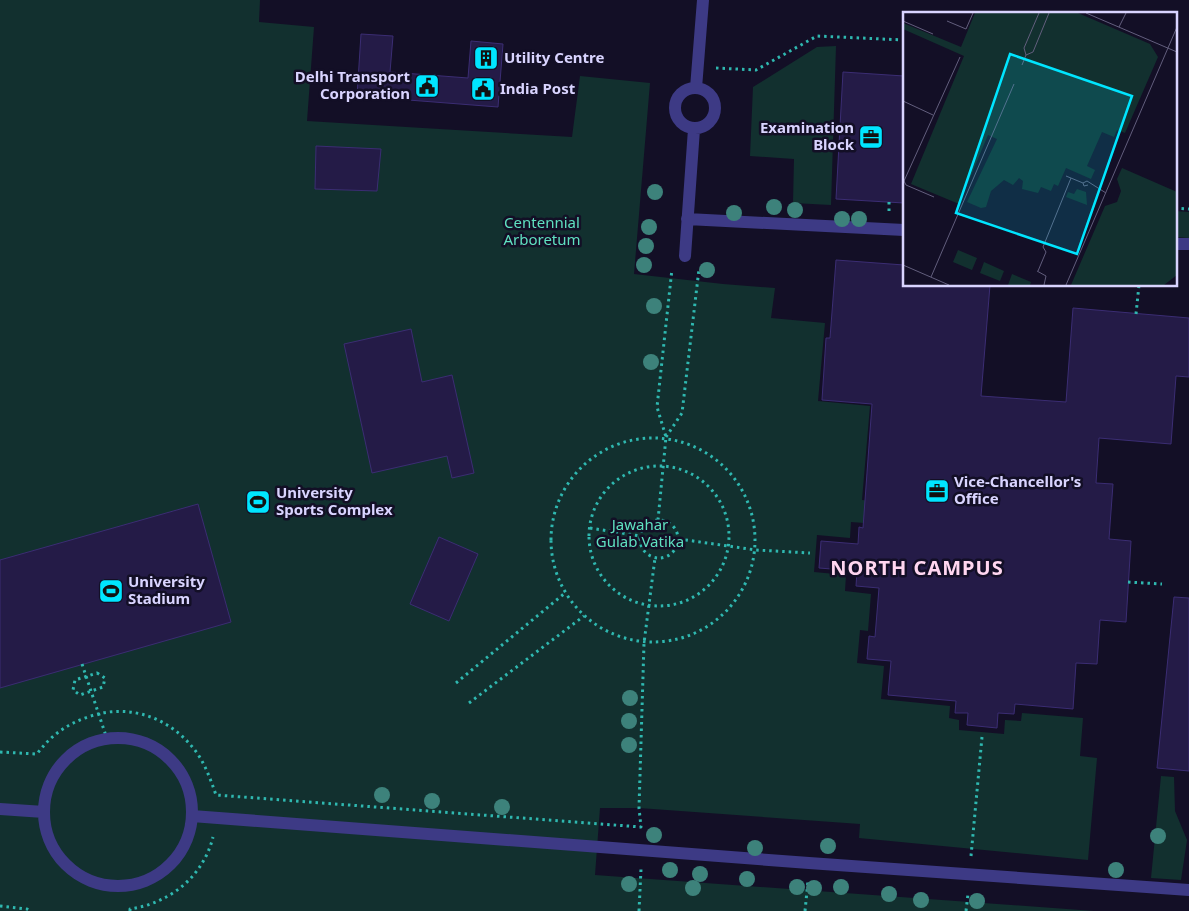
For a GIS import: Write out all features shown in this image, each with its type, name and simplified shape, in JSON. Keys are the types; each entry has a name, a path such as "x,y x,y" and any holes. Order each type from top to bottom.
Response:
{"street":[{"path":"696,88 703,0"},
{"path":"696,88 711,94 715,102 716,111 709,124 702,128 694,129 680,122 676,115 675,107 682,93 688,89 696,88"},
{"path":"685,256 694,129"},
{"path":"687,219 903,230"},
{"path":"1176,244 1189,244"},
{"path":"125,738 144,742 160,751 174,764 184,779 191,797 192,816 189,835 181,852 169,867 144,882 116,887 100,885 84,879 59,858 50,844 45,829 44,812 45,797 50,783 62,764 78,749 92,742 125,738"},
{"path":"0,809 44,812"},
{"path":"192,816 1189,890"}],"path":[{"path":"698,67 756,70 817,36 903,40"},
{"path":"1176,208 1189,209"},
{"path":"658,520 666,437 657,408 672,262 685,256 700,264 682,413 666,437"},
{"path":"1136,314 1138,286"},
{"path":"666,437 689,444 716,459 738,483 750,508 756,550 750,574 734,604 710,626 681,640 644,643 609,633 584,616 565,593 554,570 551,558 550,534 556,504 576,470 600,452 629,440 666,437"},
{"path":"663,467 691,474 704,483 714,494 727,522 728,546 721,568 713,581 702,592 681,603 666,606 649,606 635,602 621,594 604,579 593,558 590,528 594,512 601,498 617,481 638,470 663,467"},
{"path":"665,520 672,524 677,531 677,547 673,554 666,558 650,557 640,544 640,536 643,528 649,522 665,520"},
{"path":"590,528 640,536"},
{"path":"678,539 756,550 810,553"},
{"path":"0,752 36,754 58,731 73,723 98,713 115,710 130,711 151,716 168,725 183,737 197,753 209,775 216,795 641,827 639,808 644,643 655,558"},
{"path":"1128,582 1162,584"},
{"path":"456,683 565,593"},
{"path":"469,703 584,616"},
{"path":"82,664 107,739"},
{"path":"97,673 105,678 104,687 80,696 73,690 75,680 86,676 97,673"},
{"path":"969,874 982,737"},
{"path":"805,911 809,863"},
{"path":"639,911 641,864"},
{"path":"0,906 30,911"}],"green space":[{"path":"0,0 260,0 259,22 314,27 307,121 572,137 580,76 650,83 634,274 775,288 771,318 825,323 818,401 870,406 862,500 880,502 878,524 851,522 850,538 817,535 814,572 846,575 845,591 871,594 868,631 860,630 857,663 884,666 881,699 950,706 949,718 959,720 959,730 1004,734 1005,720 1021,721 1022,713 1083,718 1080,756 1097,758 1088,860 859,838 860,824 639,808 600,808 595,875 1094,911 0,911"},
{"path":"836,46 831,205 793,203 794,159 750,156 753,87 817,47"},
{"path":"1176,211 1189,212 1189,238 1176,237"},
{"path":"1161,776 1174,777 1175,811 1187,840 1181,880 1151,878"}],"building":[{"name":"Utility Centre","path":"361,34 393,36 390,72 468,78 471,41 503,44 498,107 357,96"},
{"name":"Examination Block","path":"843,72 903,76 903,203 836,199"},
{"path":"316,146 381,149 377,191 315,189"},
{"name":"Vice-Chancellor's Office","path":"836,260 903,265 903,286 990,286 981,396 1066,402 1073,308 1189,318 1189,377 1176,376 1171,444 1099,438 1096,483 1113,484 1109,539 1131,541 1126,622 1100,620 1097,664 1076,663 1073,709 1015,704 1014,714 998,713 997,728 967,725 968,713 955,713 956,701 888,695 891,661 867,659 869,636 875,637 879,588 856,586 857,571 819,568 821,541 858,544 859,527 863,528 872,404 822,400 826,338 830,338"},
{"path":"411,329 422,382 452,375 474,473 452,478 447,456 372,473 344,344"},
{"name":"University Stadium","path":"198,504 231,622 0,688 0,560"},
{"path":"439,537 478,554 449,621 410,604"},
{"path":"1174,597 1189,598 1189,771 1157,768"}],"place":[{"name":"Utility Centre","path":"486,58"},
{"name":"Delhi Transport Corporation","path":"427,86"},
{"name":"India Post","path":"483,89"},
{"name":"Examination Block","path":"871,137"},
{"name":"Vice-Chancellor's Office","path":"937,491"},
{"name":"University Sports Complex","path":"258,502"},
{"name":"University Stadium","path":"111,591"}],"district":[{"name":"NORTH CAMPUS","path":"917,568"}],"park label":[{"name":"Centennial Arboretum","path":"542,232"},
{"name":"Jawahar Gulab Vatika","path":"640,534"}]}
